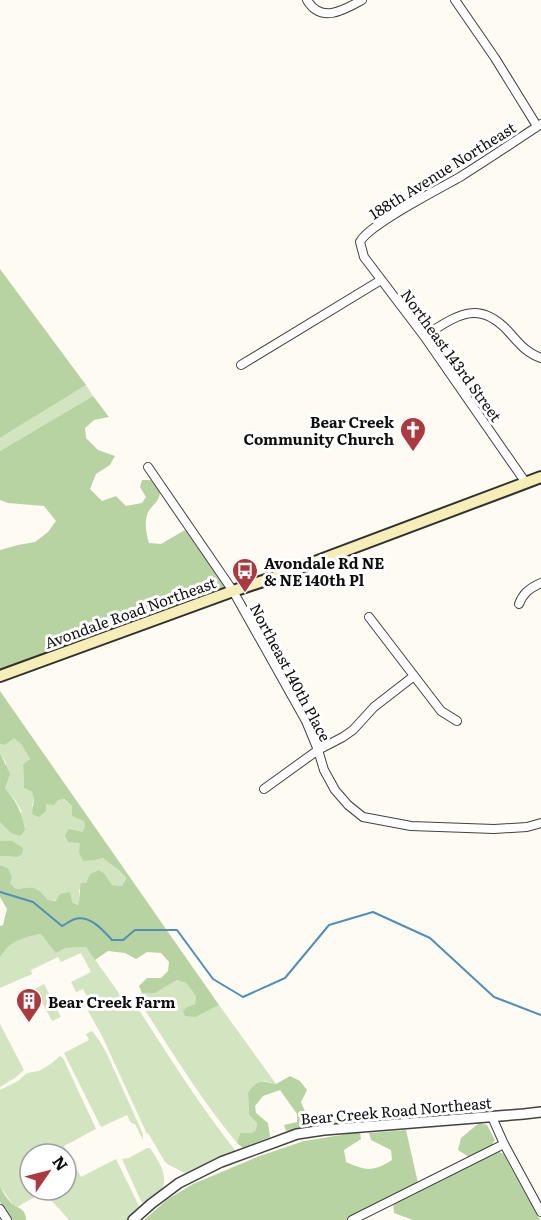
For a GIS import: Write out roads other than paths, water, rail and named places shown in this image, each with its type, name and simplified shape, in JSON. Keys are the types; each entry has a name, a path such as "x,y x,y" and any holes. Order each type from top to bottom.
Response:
{"main road":[{"name":"Avondale Road Northeast","path":"0,676 275,577 541,477"}],"street":[{"path":"306,0 318,11 328,14 339,12 362,0"},
{"path":"455,0 539,125"},
{"name":"188th Avenue Northeast","path":"360,242 362,237 378,225 459,177 539,125"},
{"name":"Northeast 143rd Street","path":"360,242 364,257 424,336 526,483"},
{"path":"241,365 381,280"},
{"path":"424,336 461,314 485,315 499,322 524,349 541,358"},
{"name":"Northeast 140th Place","path":"148,467 232,591 306,721 324,770 335,790 348,805 363,817 411,826 494,829 527,827 541,823"},
{"path":"519,604 526,591 541,583"},
{"path":"369,617 441,711 457,721"},
{"path":"264,789 318,750 353,730 374,707 414,676"},
{"name":"Bear Creek Road Northeast","path":"134,1220 169,1190 189,1178 221,1162 297,1134 541,1112"},
{"path":"492,1117 541,1212"},
{"path":"352,1220 504,1144"},
{"path":"0,1209 7,1220"}],"waterway":[{"path":"0,892 33,902 62,926 75,919 91,921 112,940 123,940 135,930 177,930 213,979 243,997 285,978 329,925 373,912 430,938 494,997 541,1015"}],"place":[{"name":"Bear Creek Community Church","path":"413,453"},
{"name":"Avondale Rd NE & NE 140th Pl","path":"245,594"},
{"name":"Bear Creek Farm","path":"29,1024"}]}
